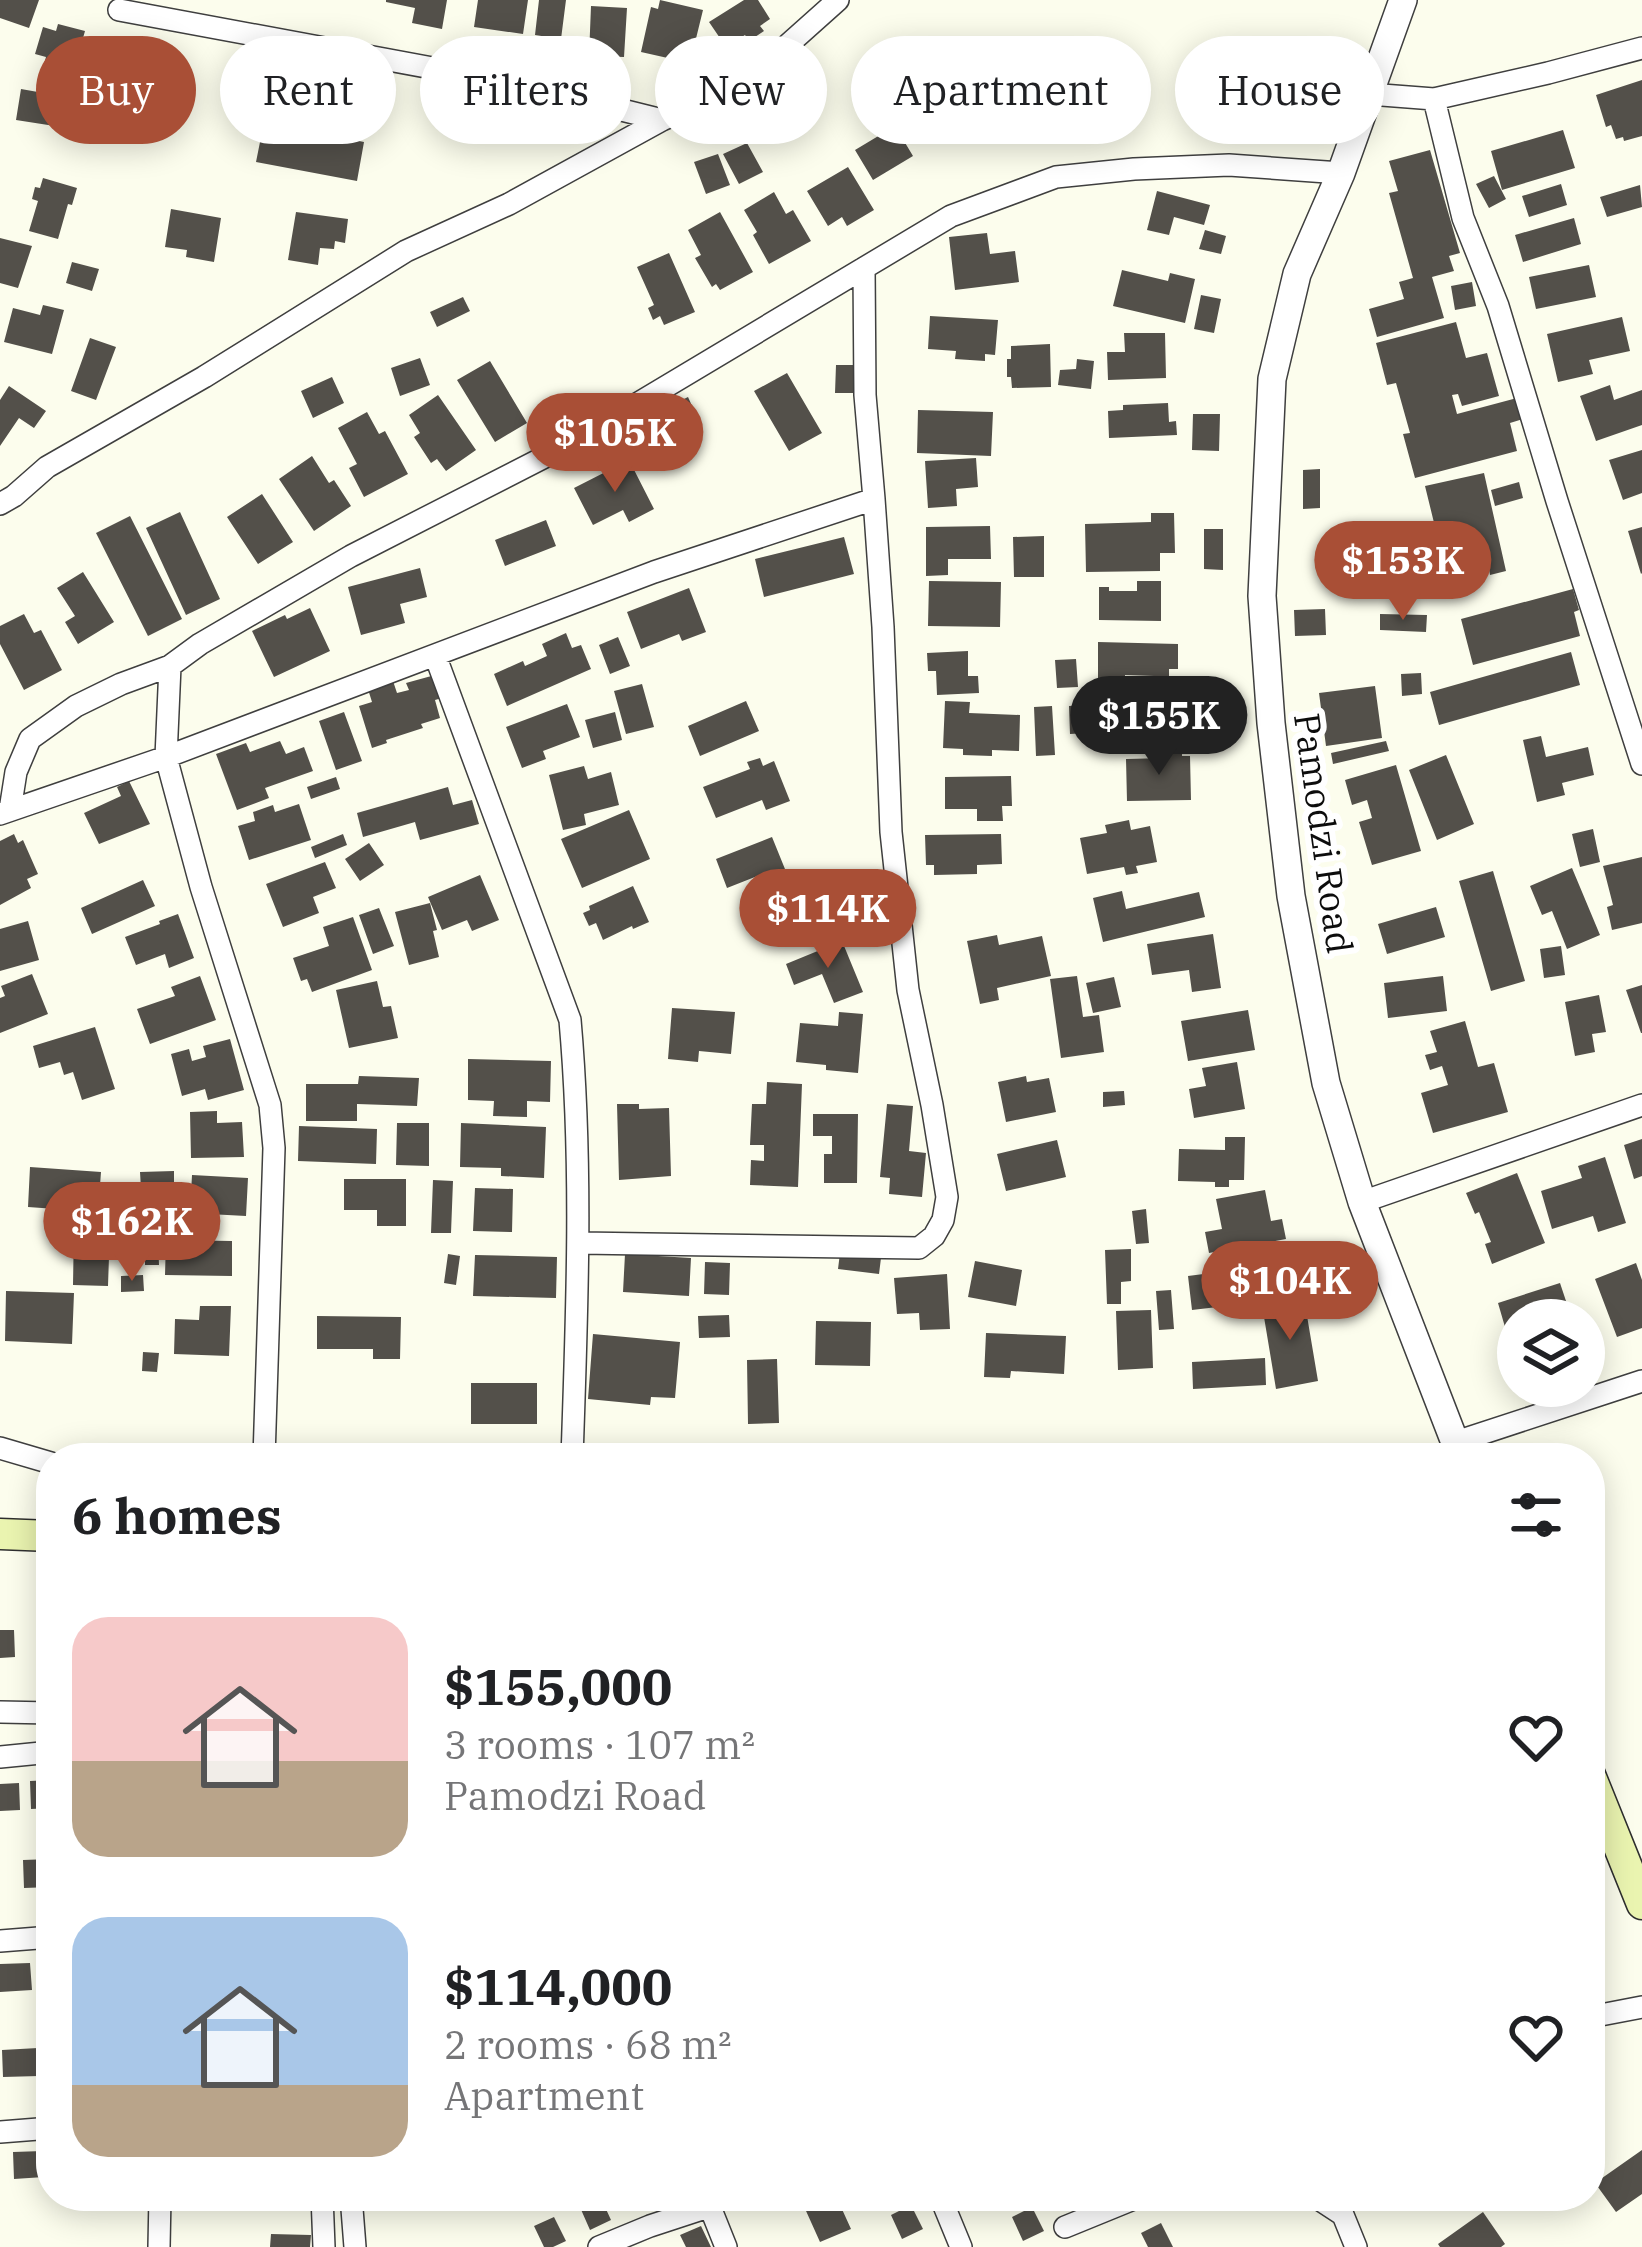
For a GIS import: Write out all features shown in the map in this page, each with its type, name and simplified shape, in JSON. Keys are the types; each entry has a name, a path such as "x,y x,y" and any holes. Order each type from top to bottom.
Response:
{"main road":[{"path":"0,1534 36,1535"},
{"path":"1605,1813 1642,1904"}],"street":[{"path":"797,36 838,0"},
{"name":"Pamodzi Road","path":"1384,54 1403,0"},
{"path":"119,10 513,82 655,118"},
{"path":"1384,95 1434,99 1642,47"},
{"path":"1434,99 1463,218 1498,306 1642,764"},
{"path":"0,504 47,467 406,251 509,204 655,124"},
{"name":"Pamodzi Road","path":"1351,144 1298,274 1272,379 1262,596 1271,723 1291,896 1326,1083 1362,1202 1455,1443"},
{"path":"5,812 30,740 76,706 170,666 351,556 570,444 951,217 1056,177 1229,165 1341,172"},
{"path":"580,1243 919,1248 943,1220 946,1197 908,989 891,832 865,395 864,268"},
{"path":"5,812 166,757 653,572 874,499"},
{"path":"435,655 570,1019 580,1243 573,1443"},
{"path":"170,666 166,757 201,887 270,1105 274,1148 264,1443"},
{"path":"1362,1202 1642,1105"},
{"path":"1477,1443 1642,1381"},
{"path":"0,1448 36,1458"},
{"path":"0,1712 36,1713"},
{"path":"0,1757 36,1753"},
{"path":"0,1941 36,1937"},
{"path":"1605,2014 1642,2007"},
{"path":"0,2132 36,2129"},
{"path":"159,2247 160,2211"},
{"path":"323,2211 325,2247"},
{"path":"351,2211 355,2247"},
{"path":"599,2247 684,2211"},
{"path":"712,2211 726,2247"},
{"path":"946,2211 961,2247"},
{"path":"1065,2227 1105,2211"},
{"path":"1341,2211 1356,2247"}],"building":[{"path":"0,0 39,0 29,28 0,18"},
{"path":"386,0 447,0 442,29 412,23 415,8"},
{"path":"478,0 528,0 523,34 474,27"},
{"path":"539,0 566,0 561,36 535,35"},
{"path":"660,0 703,10 697,36 655,36 655,55 641,52 651,7 658,9"},
{"path":"744,0 758,0 770,19 756,36 719,36 709,22"},
{"path":"591,6 627,8 625,36 590,36"},
{"path":"58,24 85,31 84,36 40,36 43,27 56,31"},
{"path":"1642,80 1642,136 1616,139 1611,125 1606,127 1596,95"},
{"path":"21,89 36,92 36,123 16,120"},
{"path":"1563,130 1575,168 1502,190 1491,151"},
{"path":"260,144 364,144 357,181 256,162"},
{"path":"748,144 763,172 739,184 723,154"},
{"path":"865,144 906,144 913,156 873,180 855,150"},
{"path":"1430,150 1460,253 1449,256 1454,271 1432,277 1444,318 1377,337 1369,309 1404,299 1399,282 1413,278 1389,193 1398,191 1389,161"},
{"path":"718,154 730,185 706,194 694,162"},
{"path":"848,167 874,210 847,226 842,217 828,226 807,191"},
{"path":"1494,176 1506,199 1489,208 1476,184"},
{"path":"43,178 77,188 58,239 29,231 38,201 32,199 35,187 40,188"},
{"path":"1561,184 1567,205 1529,217 1522,196"},
{"path":"1640,185 1642,207 1607,217 1600,197"},
{"path":"1157,191 1210,205 1204,225 1174,217 1169,235 1147,230"},
{"path":"774,192 786,214 793,210 811,241 769,264 744,210"},
{"path":"171,209 221,218 214,262 165,247"},
{"path":"296,212 348,219 345,243 335,241 334,249 320,248 318,265 288,260"},
{"path":"720,212 753,272 720,290 716,284 712,287 695,258 701,255 688,230"},
{"path":"1574,218 1581,244 1523,262 1515,235"},
{"path":"1205,230 1226,236 1221,254 1199,249"},
{"path":"987,233 990,254 1015,251 1019,282 955,290 949,237"},
{"path":"0,238 32,246 18,288 0,283"},
{"path":"669,253 695,312 664,325 660,316 653,320 648,308 654,305 637,267"},
{"path":"72,262 99,269 92,291 66,283"},
{"path":"1589,265 1596,297 1536,309 1529,277"},
{"path":"1122,270 1168,281 1170,273 1195,279 1185,323 1113,306"},
{"path":"1472,282 1476,306 1455,310 1451,286"},
{"path":"1201,295 1221,299 1214,333 1194,329"},
{"path":"463,297 470,311 437,327 430,312"},
{"path":"43,305 64,310 52,354 4,342 13,308 40,315"},
{"path":"930,316 998,320 995,355 985,354 985,361 955,359 956,351 928,349"},
{"path":"1622,317 1630,351 1589,360 1593,374 1558,382 1547,334"},
{"path":"1456,322 1466,358 1487,353 1499,396 1462,406 1458,394 1452,395 1457,414 1517,398 1523,419 1510,423 1517,451 1415,478 1403,434 1410,433 1396,383 1387,385 1376,343"},
{"path":"1124,333 1165,333 1166,378 1108,380 1107,352 1125,352"},
{"path":"90,338 116,347 96,400 71,391"},
{"path":"1050,344 1051,387 1012,388 1011,377 1007,377 1011,346"},
{"path":"420,358 430,385 400,396 391,368"},
{"path":"1077,359 1094,361 1091,389 1058,385 1060,370 1076,369"},
{"path":"490,361 527,423 495,442 457,380"},
{"path":"836,365 854,365 853,393 835,393"},
{"path":"787,373 822,433 789,451 754,391"},
{"path":"332,377 344,403 313,418 301,391"},
{"path":"1610,385 1614,400 1642,390 1642,425 1596,441 1580,396"},
{"path":"9,386 46,411 34,428 19,418 0,446 0,400"},
{"path":"438,395 476,450 446,471 437,459 431,463 414,437 420,433 409,415"},
{"path":"688,397 697,417 664,433 654,414"},
{"path":"1168,403 1169,422 1176,421 1177,435 1109,438 1108,411 1123,410 1123,405"},
{"path":"918,410 993,412 991,456 917,453"},
{"path":"367,412 379,434 385,431 408,474 364,497 349,468 357,464 338,428"},
{"path":"1193,414 1220,414 1219,451 1192,450"},
{"path":"1642,450 1642,493 1623,500 1609,460"},
{"path":"312,456 351,506 314,531 279,479"},
{"path":"976,458 978,487 956,489 957,506 928,508 925,461"},
{"path":"629,460 654,509 629,522 623,510 593,525 574,488"},
{"path":"1320,469 1320,508 1303,509 1303,470"},
{"path":"1484,473 1506,571 1462,575 1452,532 1437,535 1425,486"},
{"path":"1519,482 1523,498 1495,506 1491,490"},
{"path":"262,494 293,542 258,564 227,517"},
{"path":"180,512 220,599 186,615 146,528"},
{"path":"1151,513 1174,513 1175,553 1160,553 1160,571 1086,572 1085,524 1151,522"},
{"path":"130,516 182,619 148,636 96,533"},
{"path":"546,520 556,546 505,566 495,540"},
{"path":"990,526 991,559 948,559 948,575 926,576 926,527"},
{"path":"1642,527 1642,573 1641,574 1628,531"},
{"path":"1204,529 1223,529 1223,570 1204,569"},
{"path":"1044,536 1044,577 1014,577 1013,537"},
{"path":"844,537 854,574 764,597 755,559"},
{"path":"420,568 427,597 400,604 405,623 361,635 348,587"},
{"path":"83,572 114,622 78,644 65,622 75,616 57,588"},
{"path":"929,581 1001,582 1000,627 928,626"},
{"path":"1137,581 1161,581 1161,621 1099,620 1099,587 1137,591"},
{"path":"689,588 706,632 682,641 679,634 641,649 627,612"},
{"path":"1573,589 1580,636 1473,665 1461,619"},
{"path":"310,608 330,651 274,677 252,631"},
{"path":"1325,609 1326,635 1295,636 1294,610"},
{"path":"24,614 34,633 41,630 62,670 24,690 0,644 0,626"},
{"path":"1380,614 1427,615 1426,632 1380,630"},
{"path":"566,633 572,648 581,645 591,669 507,706 494,674 547,656 542,644"},
{"path":"618,637 630,666 610,674 599,645"},
{"path":"1098,642 1178,644 1178,669 1169,669 1169,681 1125,675 1125,683 1098,682"},
{"path":"968,651 968,676 978,676 979,693 937,695 936,671 928,671 927,653"},
{"path":"1571,652 1580,685 1439,725 1430,692"},
{"path":"1076,659 1078,687 1057,688 1055,660"},
{"path":"1421,673 1422,694 1402,696 1401,674"},
{"path":"435,675 442,698 435,700 440,718 372,748 359,706 372,702 367,686 392,678 397,693 409,690 406,683"},
{"path":"642,684 654,727 626,734 614,691"},
{"path":"1375,686 1382,738 1326,746 1319,693"},
{"path":"1137,698 1197,701 1195,737 1182,737 1182,744 1135,742"},
{"path":"746,701 759,731 700,756 688,726"},
{"path":"945,701 970,702 969,713 1020,715 1019,751 963,755 963,749 943,748"},
{"path":"567,704 580,737 543,751 546,759 522,768 506,727"},
{"path":"1104,704 1105,732 1070,734 1069,706"},
{"path":"1052,706 1055,755 1036,756 1034,707"},
{"path":"344,712 362,761 336,770 319,721"},
{"path":"615,712 622,740 593,748 585,720"},
{"path":"1541,736 1546,757 1588,747 1594,775 1562,783 1565,795 1537,802 1523,740"},
{"path":"280,741 286,754 304,747 313,771 265,788 269,798 237,810 216,754 246,743 250,752"},
{"path":"1386,741 1389,751 1333,764 1331,753"},
{"path":"1182,751 1182,756 1190,756 1191,800 1127,801 1126,759 1165,758 1164,752"},
{"path":"1446,755 1474,824 1437,840 1409,770"},
{"path":"760,758 763,766 774,761 790,801 766,810 762,800 716,818 703,787 750,769 747,762"},
{"path":"1396,765 1421,851 1372,865 1359,822 1372,818 1367,800 1352,805 1345,780"},
{"path":"584,766 588,779 611,772 619,805 584,814 586,825 563,830 549,775"},
{"path":"1011,776 1012,806 1002,806 1003,821 977,821 977,809 945,809 945,777"},
{"path":"336,777 340,789 311,799 307,787"},
{"path":"129,781 150,824 99,844 84,813 121,796 117,787"},
{"path":"448,787 453,805 472,800 479,824 420,840 415,822 363,837 357,813"},
{"path":"299,804 311,840 249,860 238,826 255,821 253,812 273,805 275,812"},
{"path":"629,810 650,859 582,888 561,839"},
{"path":"1129,820 1131,830 1150,826 1157,862 1136,866 1138,873 1126,875 1124,867 1087,874 1080,838 1107,833 1105,825"},
{"path":"1593,829 1600,862 1580,867 1572,834"},
{"path":"14,834 18,843 23,840 38,874 27,879 31,888 0,905 0,841"},
{"path":"343,834 347,845 315,858 311,847"},
{"path":"1001,834 1002,864 977,865 977,874 934,875 934,865 926,865 925,835"},
{"path":"772,837 787,874 764,883 760,875 727,888 716,859"},
{"path":"369,843 384,865 360,881 345,859"},
{"path":"1642,857 1642,923 1612,930 1607,907 1613,905 1603,866"},
{"path":"325,862 336,888 313,897 319,913 283,927 266,884"},
{"path":"1572,868 1600,935 1567,949 1552,911 1542,915 1530,886"},
{"path":"1493,871 1525,981 1491,991 1459,881"},
{"path":"480,875 499,920 472,931 467,920 442,930 428,897"},
{"path":"143,880 155,906 92,934 81,908"},
{"path":"633,886 649,922 603,940 596,923 589,926 583,913"},
{"path":"819,887 832,923 811,931 808,924 781,933 770,905"},
{"path":"1122,891 1126,909 1199,892 1205,917 1103,942 1093,898"},
{"path":"430,903 439,957 409,965 395,912"},
{"path":"1436,907 1445,937 1387,954 1378,924"},
{"path":"379,908 394,946 373,954 359,915"},
{"path":"178,914 194,958 169,968 165,954 136,965 125,937"},
{"path":"353,917 372,970 312,992 307,979 301,981 293,958 329,946 323,927"},
{"path":"28,921 39,960 0,971 0,929"},
{"path":"1213,934 1221,988 1192,992 1189,970 1152,975 1147,944"},
{"path":"997,935 999,945 1042,936 1051,976 997,988 999,1000 980,1004 967,941"},
{"path":"842,941 863,992 834,1003 822,974 794,985 786,964"},
{"path":"1561,946 1565,975 1544,978 1540,949"},
{"path":"32,974 48,1014 0,1033 0,998 5,996 1,986"},
{"path":"200,976 216,1020 150,1044 137,1009 175,996 171,987"},
{"path":"1077,976 1083,1017 1099,1015 1104,1052 1061,1058 1050,979"},
{"path":"1443,976 1447,1011 1388,1018 1384,983"},
{"path":"1114,977 1121,1007 1093,1013 1086,983"},
{"path":"377,981 383,1007 391,1006 398,1038 349,1048 336,990"},
{"path":"1642,985 1642,1033 1641,1033 1626,990"},
{"path":"1599,995 1606,1032 1592,1034 1595,1052 1575,1056 1565,1002"},
{"path":"672,1008 735,1012 731,1054 699,1051 698,1062 668,1059"},
{"path":"1248,1010 1255,1050 1188,1061 1181,1021"},
{"path":"839,1012 863,1014 858,1073 796,1062 800,1023 838,1026"},
{"path":"1465,1021 1478,1067 1494,1063 1508,1112 1433,1133 1421,1093 1448,1085 1442,1066 1430,1070 1425,1055 1437,1052 1430,1031"},
{"path":"95,1027 115,1089 82,1100 73,1072 64,1075 60,1062 39,1068 33,1046"},
{"path":"230,1039 244,1090 208,1100 205,1089 182,1096 171,1054 189,1049 192,1061 206,1057 203,1046"},
{"path":"468,1059 551,1061 550,1102 527,1101 527,1117 493,1116 494,1101 468,1100"},
{"path":"1237,1062 1245,1109 1194,1118 1189,1089 1206,1086 1202,1068"},
{"path":"359,1076 419,1078 417,1106 357,1104 357,1121 306,1121 306,1084 358,1084"},
{"path":"1026,1076 1027,1082 1049,1078 1056,1112 1006,1122 998,1082"},
{"path":"767,1082 802,1084 798,1187 750,1185 751,1160 764,1161 764,1145 750,1145 752,1104 766,1104"},
{"path":"1124,1091 1125,1105 1103,1107 1103,1092"},
{"path":"617,1104 669,1108 671,1176 619,1180"},
{"path":"887,1104 913,1106 909,1151 926,1153 922,1197 889,1194 890,1178 880,1177"},
{"path":"217,1111 217,1123 242,1122 244,1157 191,1158 190,1112"},
{"path":"813,1114 858,1114 857,1183 824,1183 824,1154 832,1154 832,1136 813,1136"},
{"path":"397,1123 429,1123 429,1166 396,1165"},
{"path":"461,1123 546,1127 544,1178 501,1176 501,1168 460,1167"},
{"path":"299,1126 377,1129 376,1164 298,1161"},
{"path":"1225,1137 1245,1137 1244,1180 1229,1180 1229,1187 1178,1181 1179,1149 1225,1150"},
{"path":"1642,1139 1642,1176 1634,1179 1624,1145"},
{"path":"1057,1140 1066,1177 1006,1191 997,1154"},
{"path":"1605,1157 1626,1223 1598,1232 1593,1216 1552,1229 1541,1191 1582,1178 1578,1166"},
{"path":"30,1167 101,1172 98,1212 28,1207"},
{"path":"174,1171 174,1188 141,1189 140,1172"},
{"path":"1517,1173 1545,1243 1492,1264 1485,1244 1491,1242 1466,1193"},
{"path":"192,1175 248,1178 246,1216 190,1213"},
{"path":"344,1179 406,1179 406,1226 377,1226 377,1210 344,1210"},
{"path":"433,1180 453,1181 451,1233 431,1233"},
{"path":"475,1188 513,1189 512,1232 473,1231"},
{"path":"1265,1190 1271,1221 1282,1219 1286,1239 1209,1253 1205,1232 1222,1229 1216,1199"},
{"path":"1146,1209 1149,1243 1136,1244 1132,1211"},
{"path":"74,1226 110,1227 108,1286 73,1285"},
{"path":"145,1240 158,1240 159,1265 145,1265"},
{"path":"166,1240 232,1241 232,1276 165,1275"},
{"path":"841,1245 882,1250 879,1274 838,1269"},
{"path":"1131,1249 1131,1281 1121,1282 1121,1304 1107,1304 1105,1250"},
{"path":"448,1254 460,1256 456,1285 444,1283"},
{"path":"625,1254 691,1258 689,1296 623,1292"},
{"path":"475,1255 557,1257 556,1298 473,1296"},
{"path":"975,1261 1022,1270 1016,1306 968,1297"},
{"path":"705,1262 730,1263 729,1295 704,1294"},
{"path":"1297,1262 1301,1297 1192,1310 1188,1276"},
{"path":"1636,1263 1642,1280 1642,1328 1617,1337 1595,1279"},
{"path":"947,1274 950,1329 920,1330 919,1313 897,1314 894,1278"},
{"path":"143,1275 144,1291 121,1292 121,1276"},
{"path":"1560,1283 1565,1299 1510,1299"},
{"path":"1171,1290 1174,1329 1159,1330 1156,1291"},
{"path":"6,1291 74,1293 72,1344 5,1341"},
{"path":"1304,1298 1318,1381 1276,1389 1262,1305"},
{"path":"200,1306 231,1306 229,1356 174,1354 175,1319 199,1320"},
{"path":"1151,1310 1153,1368 1118,1370 1116,1311"},
{"path":"729,1315 730,1337 699,1338 698,1316"},
{"path":"317,1316 401,1317 400,1359 373,1359 373,1349 317,1349"},
{"path":"816,1321 871,1322 870,1366 815,1365"},
{"path":"986,1333 1066,1336 1064,1374 1011,1371 1010,1378 984,1377"},
{"path":"593,1334 680,1342 675,1398 651,1397 650,1405 588,1399"},
{"path":"143,1352 159,1353 157,1372 142,1371"},
{"path":"1265,1358 1266,1385 1193,1389 1192,1362"},
{"path":"777,1359 779,1423 748,1424 747,1360"},
{"path":"471,1383 537,1383 537,1424 471,1424"},
{"path":"0,1630 14,1630 15,1657 0,1658"},
{"path":"30,1781 36,1781 36,1809 31,1809"},
{"path":"19,1783 20,1810 0,1811 0,1784"},
{"path":"23,1860 36,1860 36,1888 24,1888"},
{"path":"30,1963 32,1990 0,1992 0,1964"},
{"path":"36,2048 36,2076 3,2077 2,2050"},
{"path":"1642,2150 1642,2194 1616,2212 1605,2197 1605,2176"},
{"path":"36,2151 36,2178 14,2179 13,2152"},
{"path":"582,2211 607,2211 611,2220 590,2230"},
{"path":"806,2211 843,2211 851,2229 820,2242"},
{"path":"914,2211 923,2229 902,2239 891,2215"},
{"path":"1034,2211 1044,2231 1023,2241 1012,2217"},
{"path":"1483,2212 1505,2244 1440,2247 1438,2244"},
{"path":"554,2217 566,2241 544,2247 534,2226"},
{"path":"1161,2223 1173,2247 1148,2247 1141,2233"},
{"path":"701,2226 711,2247 686,2247 680,2235"},
{"path":"271,2234 311,2235 310,2247 270,2247"}]}
